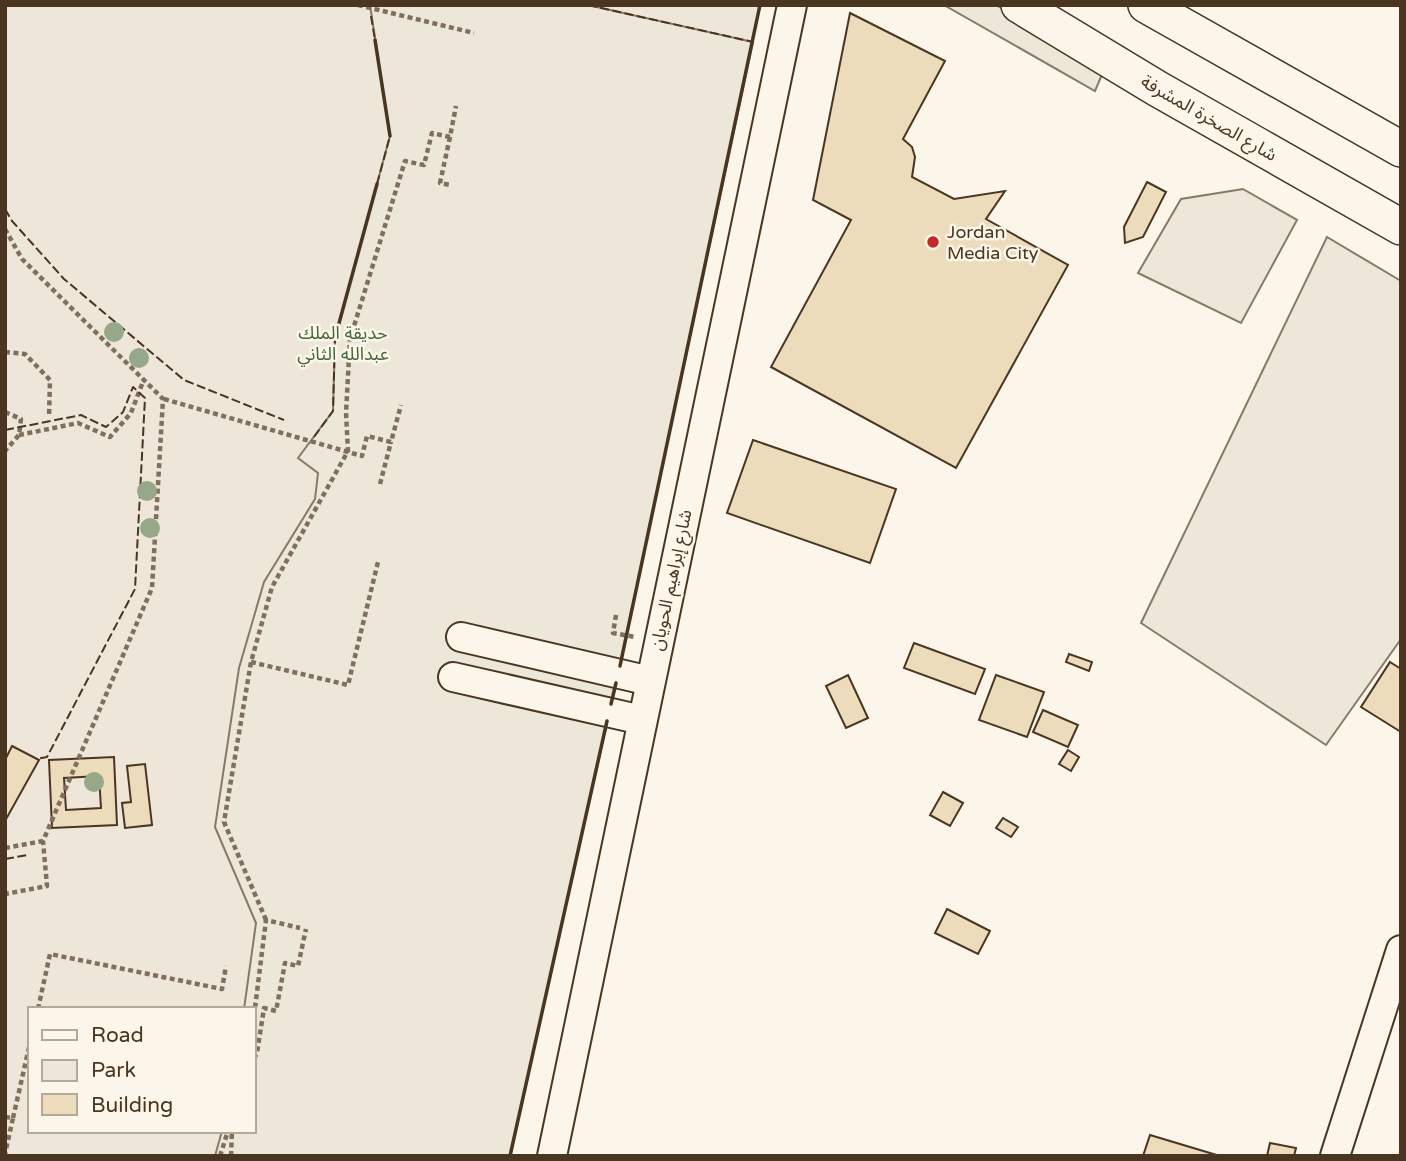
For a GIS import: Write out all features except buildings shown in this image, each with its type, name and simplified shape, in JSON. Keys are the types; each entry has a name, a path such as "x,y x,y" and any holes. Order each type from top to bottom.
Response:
{"main road":[{"name":"شارع الصخرة المشرفة","path":"1019,5 1158,89 1401,227"},
{"path":"1146,5 1401,149"}],"street":[{"name":"شارع إبراهيم الحويان","path":"552,1156 792,5"},
{"path":"461,637 650,681"},
{"path":"453,677 642,720"},
{"path":"1335,1156 1401,950"}],"path":[{"path":"358,5 474,33"},
{"path":"450,185 440,183 457,106"},
{"path":"255,1007 266,920 224,822 251,662 272,587 348,452 346,413 350,339 405,161 424,165 432,133 450,136"},
{"path":"5,229 23,259 163,399 362,456 368,436 391,442"},
{"path":"5,352 25,354 50,380 49,417"},
{"path":"19,435 78,423 110,437 131,413 144,378"},
{"path":"5,894 47,886 43,841 152,588 163,399"},
{"path":"380,484 401,405"},
{"path":"5,413 21,419 19,435 5,451"},
{"path":"251,662 348,685 378,562"},
{"path":"616,615 613,633 626,635"},
{"path":"5,848 43,841"},
{"path":"256,1056 264,1008 276,1010 285,963 298,966 303,928 266,920"},
{"path":"38,1007 50,954 222,989 226,965"},
{"path":"5,1154 28,1052"},
{"path":"5,1117 13,1118"},
{"path":"220,1156 229,1133"},
{"path":"230,1133 232,1156"}],"green space":[{"name":"حديقة الملك عبدالله الثاني","path":"5,5 760,5 618,673 510,1156 5,1156"}],"shaded area":[{"path":"370,5 588,5 753,42 618,673 510,1156 215,1156 221,1133 256,1133 256,1007 244,1007 256,923 215,827 239,668 264,582 315,499 318,473 298,458 333,411 335,338 390,136"},
{"path":"944,5 996,5 1106,65 1095,91"},
{"path":"1243,189 1297,220 1241,323 1138,273 1181,199"},
{"path":"1327,237 1401,281 1401,639 1326,745 1141,623"}],"fence":[{"path":"588,5 753,42"},
{"path":"371,16 375,40"},
{"path":"377,184 390,136"},
{"path":"5,209 12,221 64,279 184,380 284,420"},
{"path":"314,437 333,411 335,338"},
{"path":"5,430 81,415 106,427 123,412 133,387 145,398 135,589 47,757 36,759"},
{"path":"5,859 28,855"}],"wall":[{"path":"620,666 760,5"},
{"path":"375,40 390,136"},
{"path":"335,338 377,184"},
{"path":"611,704 616,683"},
{"path":"510,1156 607,721"}],"place":[{"name":"Jordan Media City","path":"933,242"}]}
